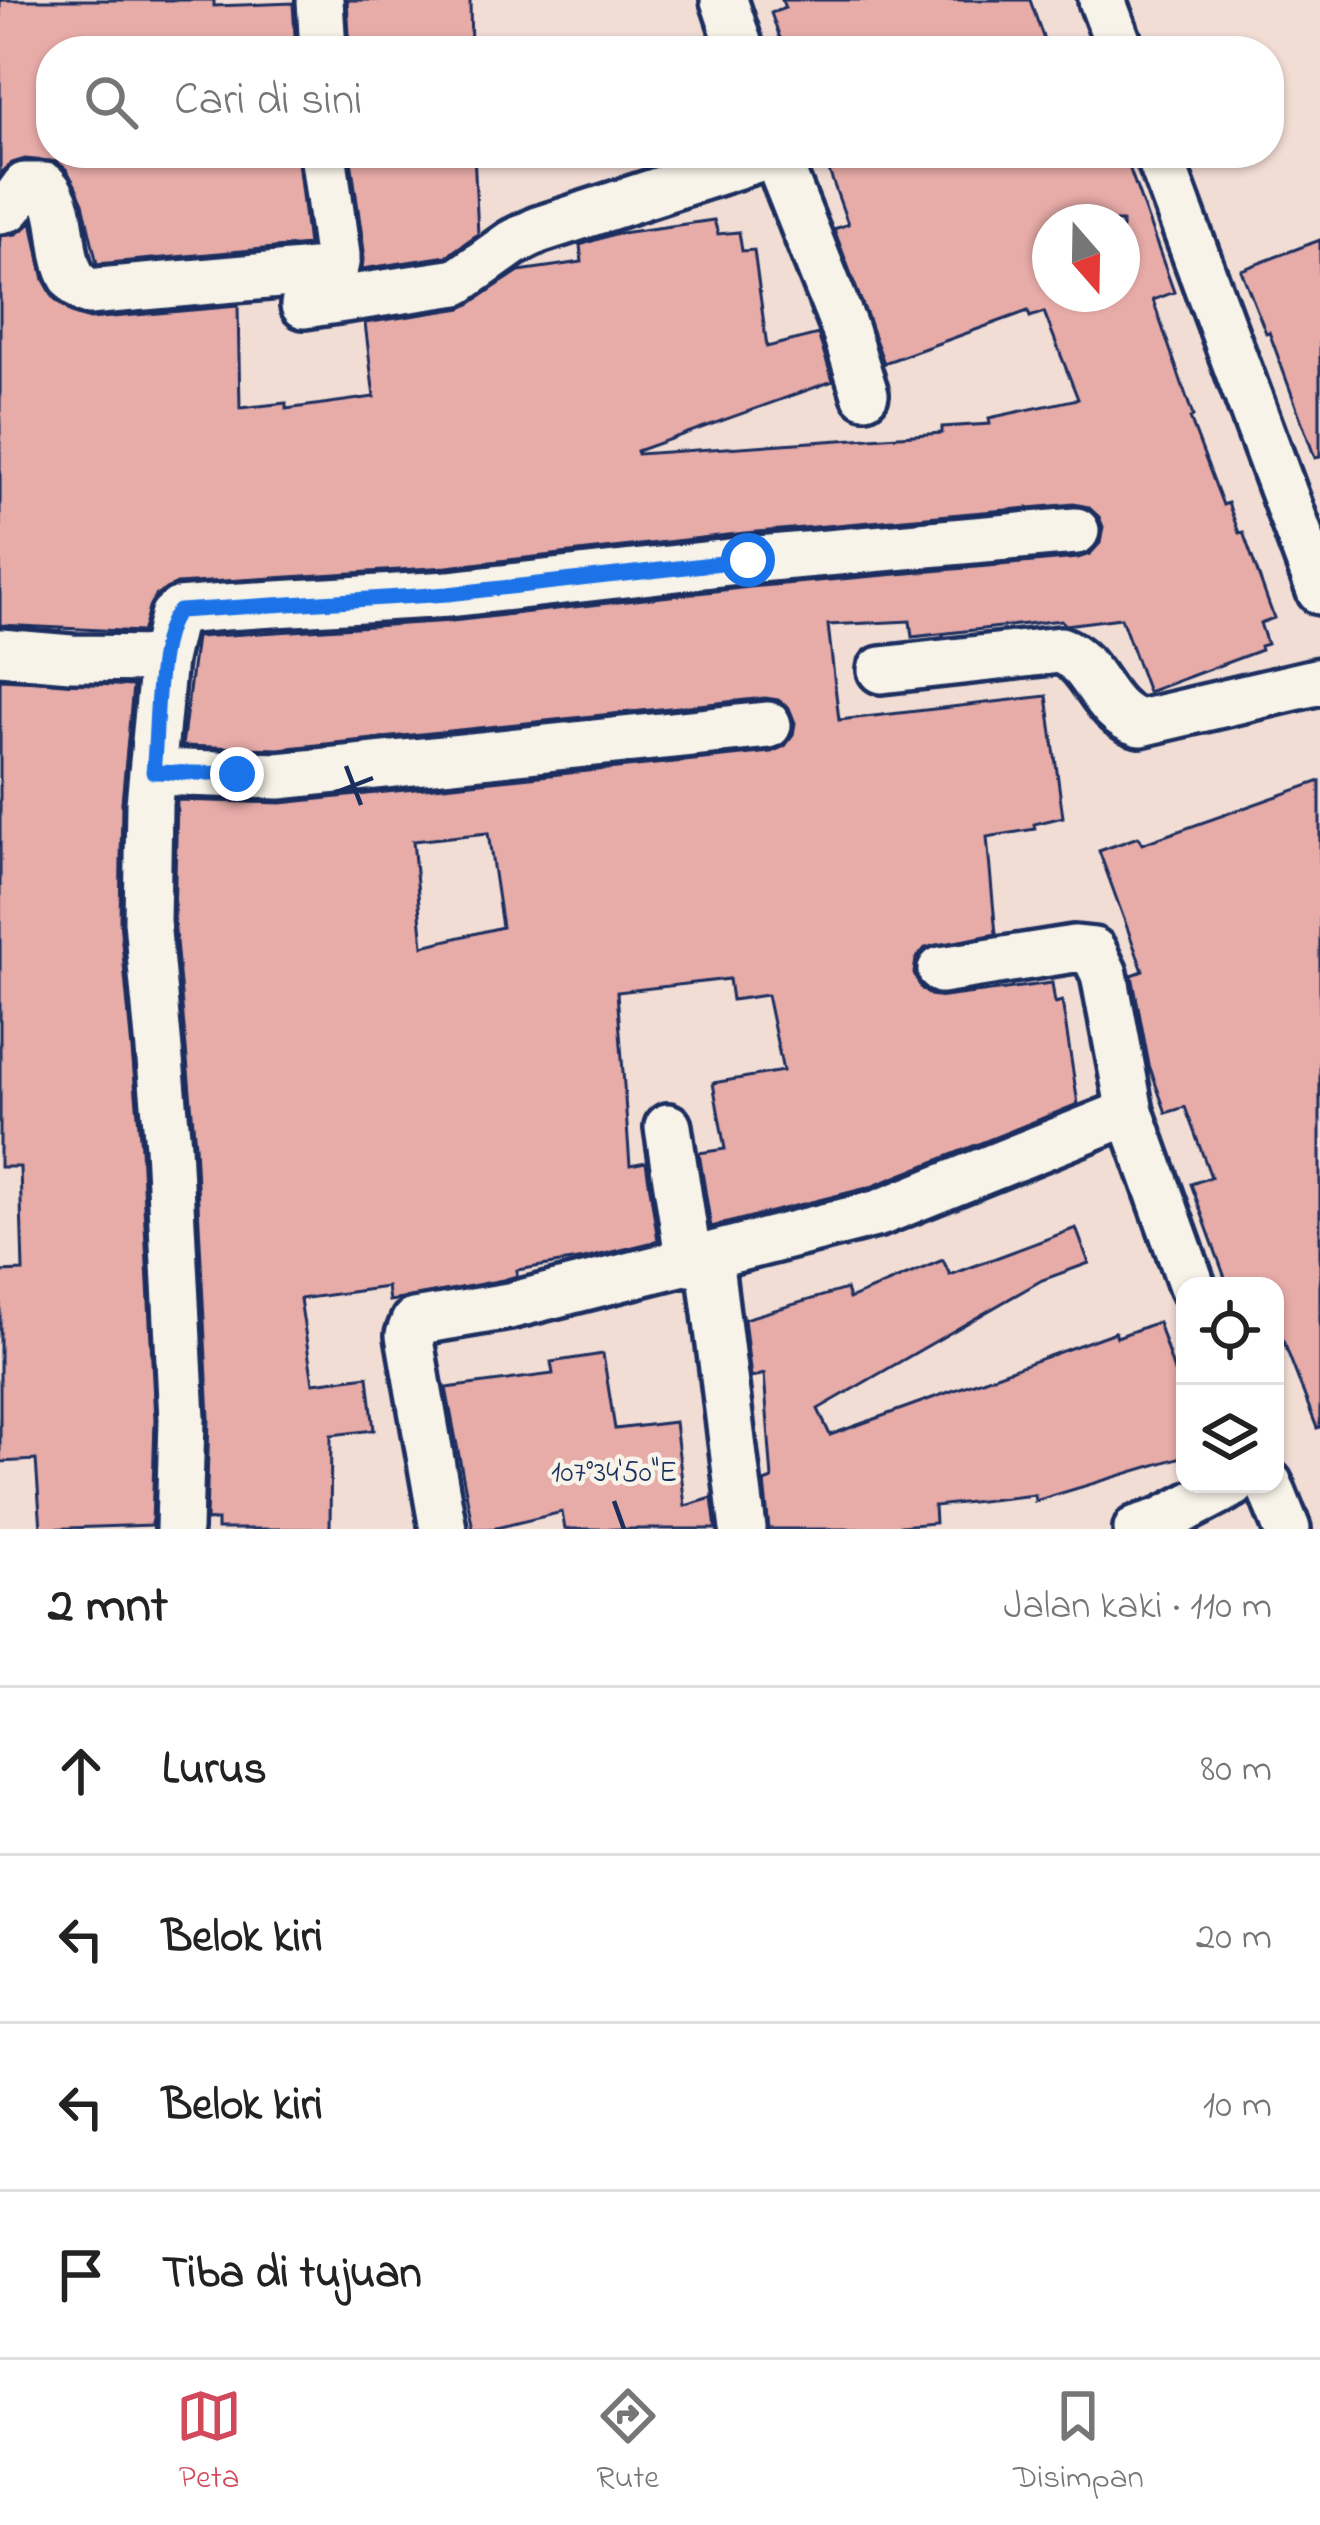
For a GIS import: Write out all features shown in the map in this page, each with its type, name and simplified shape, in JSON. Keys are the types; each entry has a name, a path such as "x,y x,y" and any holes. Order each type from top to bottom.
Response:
{"street":[{"path":"320,0 322,36"},
{"path":"724,0 736,36"},
{"path":"1102,0 1115,36"},
{"path":"0,210 10,208 25,186 45,186 60,214 70,276 88,292 324,271 336,263 337,255 325,168"},
{"path":"304,305 457,282 538,230 729,168"},
{"path":"781,168 844,327 865,394"},
{"path":"1165,168 1320,591"},
{"path":"180,1529 168,1146 147,921 163,659 169,623 179,611 448,594 748,560 1076,531"},
{"path":"881,670 1060,650 1081,662 1106,701 1140,724 1320,681"},
{"path":"0,652 163,659"},
{"path":"153,772 279,776 767,725"},
{"path":"941,970 1084,948 1093,951 1105,974 1130,1112 1189,1277"},
{"path":"443,1529 409,1335 414,1322 509,1306 879,1213 1130,1112"},
{"path":"668,1127 699,1260 743,1529"},
{"path":"1137,1529 1216,1493"},
{"path":"1273,1493 1287,1529"}],"building":[{"path":"0,0 214,0 214,6 293,3 295,36 36,36 36,160 12,163 0,174"},
{"path":"347,0 470,0 471,36 349,36"},
{"path":"782,0 1030,0 1043,36 779,36 771,13 785,8"},
{"path":"299,168 308,245 97,264 83,203 67,170"},
{"path":"352,168 475,168 478,234 447,256 362,269 364,251"},
{"path":"828,168 1129,168 1174,292 1153,300 1190,418 1223,505 1228,503 1239,533 1243,532 1274,618 1260,623 1267,644 1261,650 1148,692 1121,618 912,637 910,621 828,625 839,720 1047,696 1063,817 1034,824 1035,829 987,837 996,934 925,948 916,959 914,973 921,988 944,997 1052,983 1055,1003 1062,1001 1078,1104 871,1187 711,1227 699,1153 725,1149 713,1083 783,1071 767,995 732,1000 729,979 617,992 630,1165 646,1162 658,1241 517,1270 517,1276 503,1280 402,1299 389,1301 387,1287 300,1299 313,1383 368,1376 374,1430 331,1435 330,1529 217,1529 217,1520 206,1521 209,1418 195,1145 174,920 177,800 281,803 771,752 785,746 795,723 789,708 765,698 278,749 182,746 196,637 452,621 750,587 1078,558 1100,543 1103,527 1088,507 1074,504 745,533 447,567 177,584 155,596 142,632 0,625 0,236 16,234 32,222 44,280 54,298 73,314 90,319 238,306 240,408 286,403 286,409 374,397 365,323 462,308 519,271 582,262 580,245 614,234 714,220 718,234 739,232 742,251 754,250 767,347 818,334 833,381 638,454 942,433 942,427 990,424 989,418 1078,399 1044,312 1030,317 1028,311 884,363 834,229 848,224","holes":["488,833 502,927 423,946 413,841"]},
{"path":"1320,240 1320,457 1315,458 1241,270"},
{"path":"0,679 133,686 122,802 120,921 141,1148 155,1419 152,1525 41,1529 36,1460 0,1462 0,1272 23,1271 20,1167 0,1167"},
{"path":"1320,781 1317,1428 1284,1342 1284,1277 1225,1277 1191,1184 1211,1177 1185,1107 1166,1113 1149,1065 1132,975 1143,971 1099,851 1138,837 1142,844"},
{"path":"1076,1228 1089,1263 1042,1280 818,1409 830,1435 1115,1332 1117,1337 1158,1322 1176,1377 1176,1459 1035,1501 1035,1495 934,1506 935,1523 900,1529 769,1529 764,1482 772,1479 764,1374 751,1378 744,1319 846,1289 849,1299 943,1260 950,1275"},
{"path":"603,1354 615,1429 675,1422 685,1506 712,1498 716,1529 565,1529 562,1512 473,1529 446,1388 553,1374 551,1362"}],"route":[{"path":"237,774 153,772 163,659 169,623 179,611 448,594 748,560"}]}
